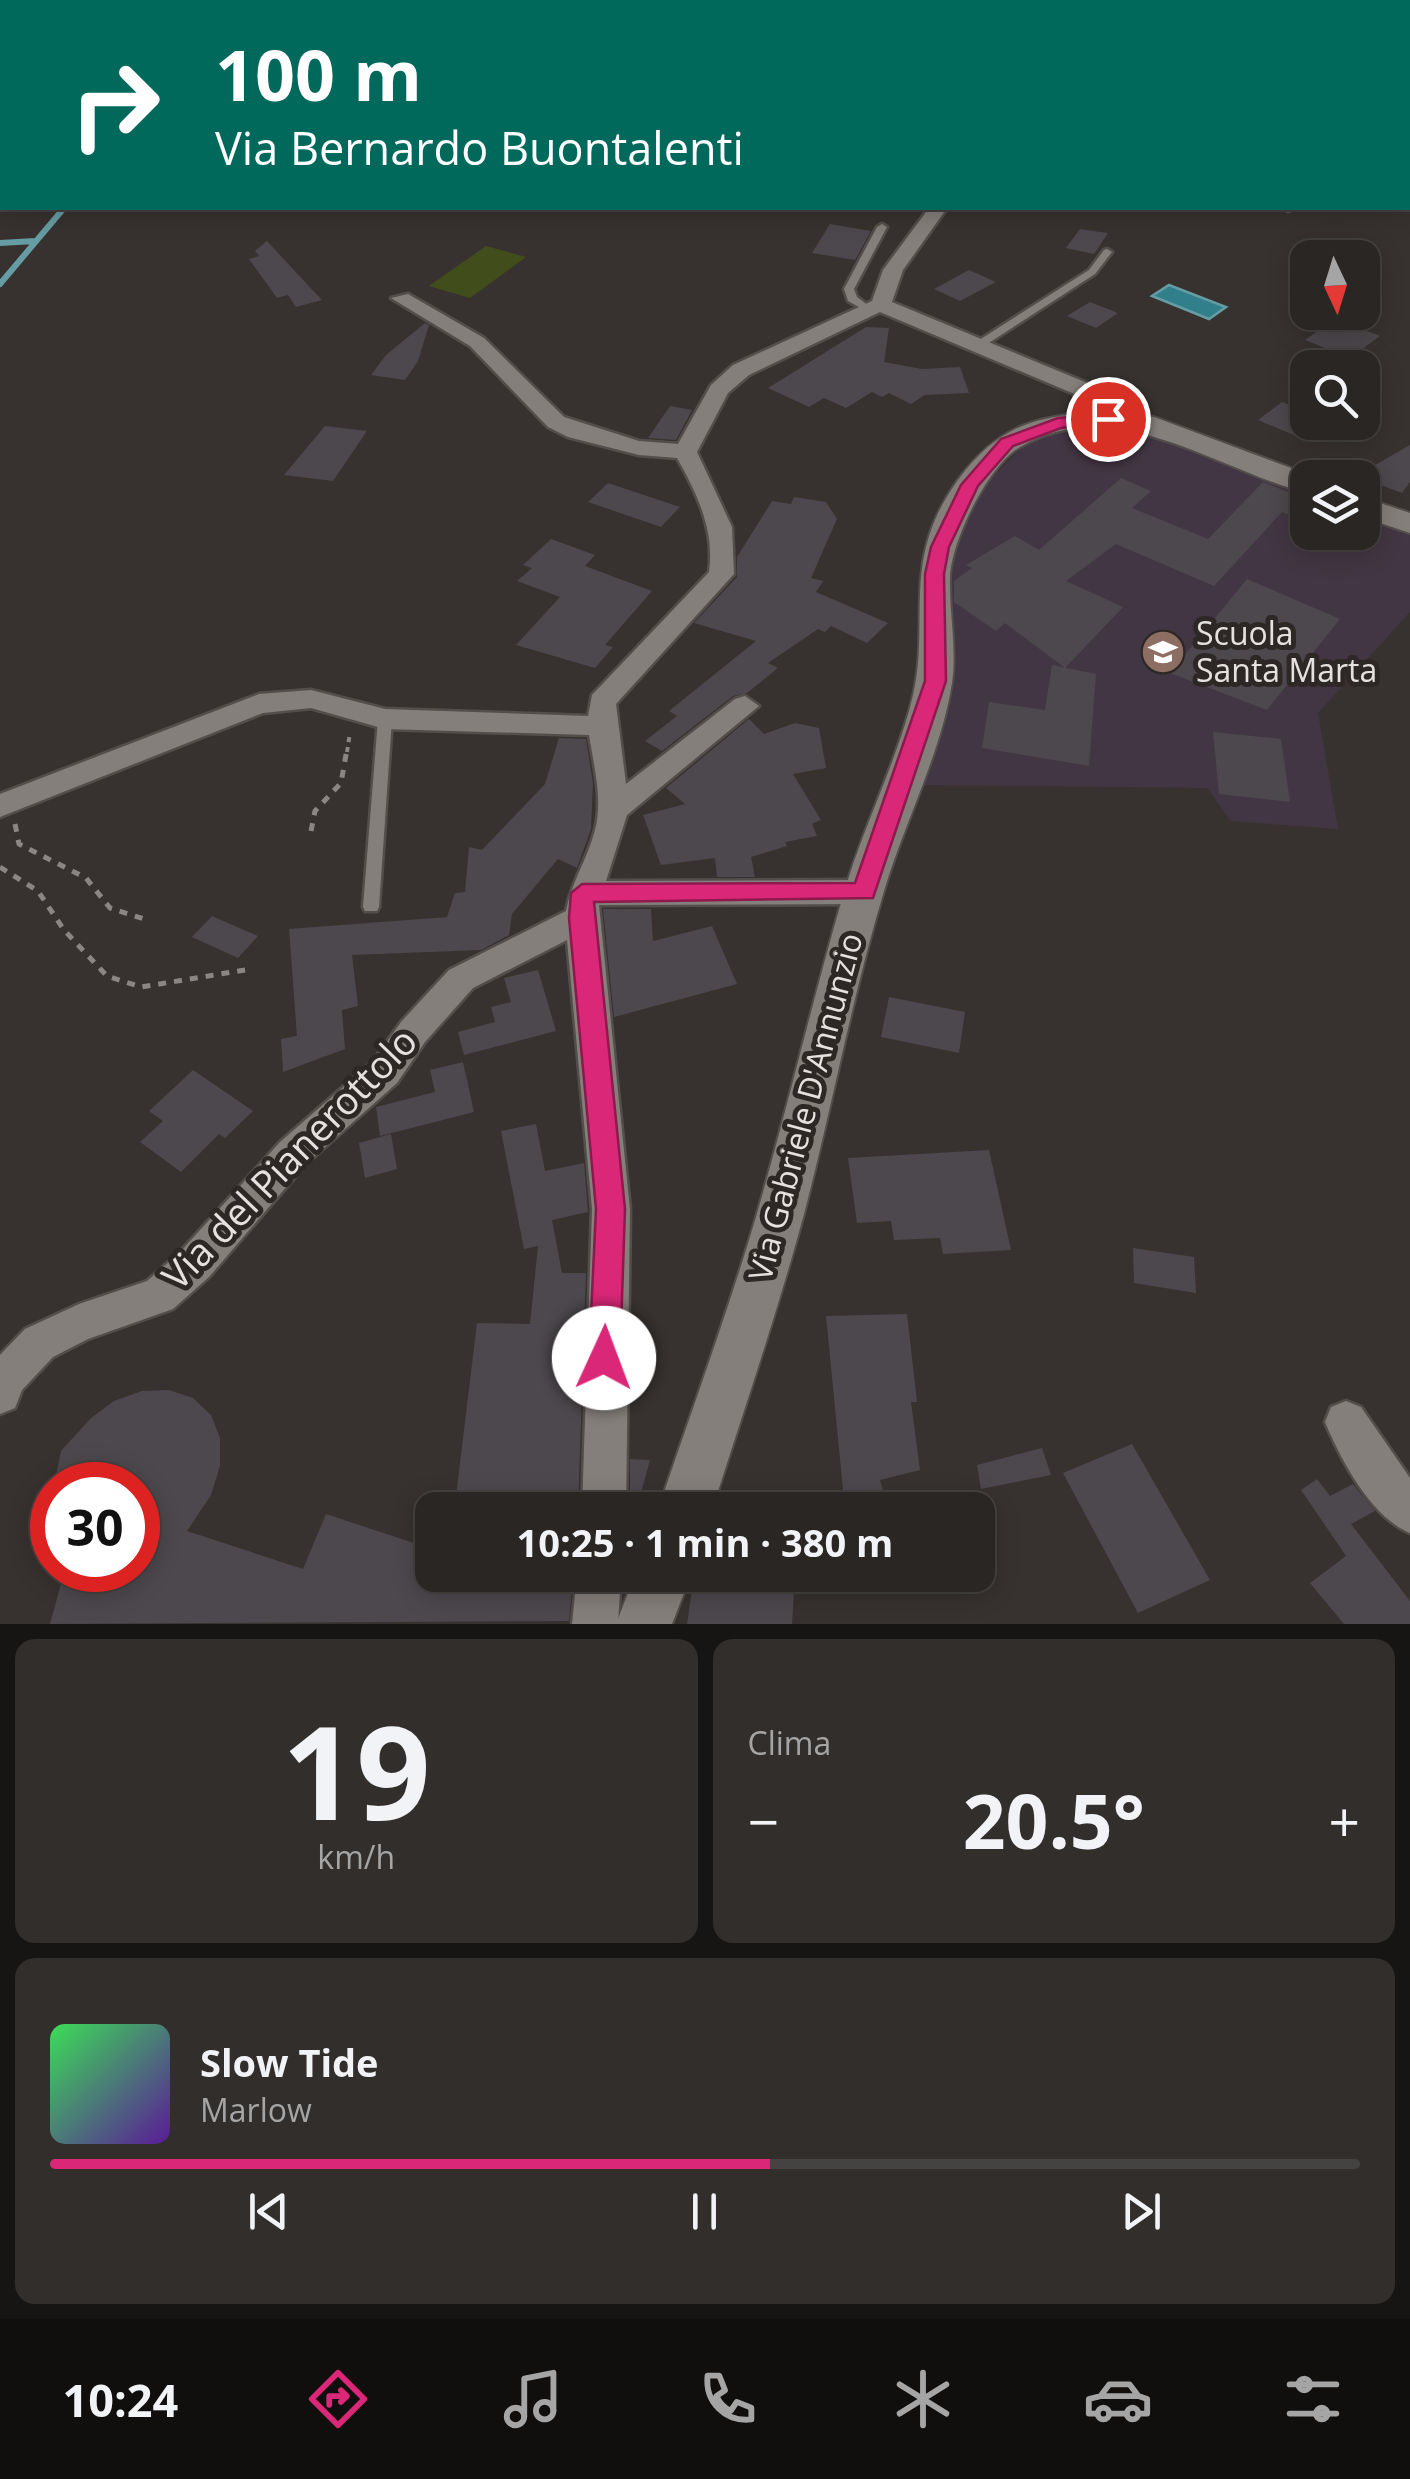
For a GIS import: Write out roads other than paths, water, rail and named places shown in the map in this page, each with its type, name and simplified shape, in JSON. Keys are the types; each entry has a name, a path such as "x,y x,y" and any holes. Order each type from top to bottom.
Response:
{"street":[{"path":"685,452 719,390 742,370 874,307 893,270 937,210"},
{"path":"401,298 478,342 556,422 576,432 639,448 685,452"},
{"path":"874,307 1118,404 1144,423"},
{"name":"Via Gabriele D'Annunzio","path":"692,1492 779,1218 864,892 935,681 934,574 940,547 970,485 1007,442 1058,423 1108,419 1144,423 1290,477"},
{"path":"604,1492 610,1209 582,905 606,847 612,811 610,765 600,726 602,702 721,574 724,562 715,514 685,452"},
{"path":"1380,513 1410,524"},
{"path":"0,806 111,766 259,704 312,699 371,716 600,726"},
{"path":"612,811 745,706"},
{"path":"582,905 864,892"},
{"name":"Via del Pianerottolo","path":"0,1393 8,1376 39,1343 79,1323 160,1296 195,1264 293,1153 384,1072 413,1032 461,980 582,905"},
{"path":"1346,1422 1371,1464 1410,1510"},
{"path":"595,1624 598,1592"},
{"path":"644,1624 657,1592"}],"lane":[{"path":"874,307 852,299 849,289 882,228"},
{"path":"977,346 1092,272 1107,252"},
{"path":"371,716 379,746 371,907"}],"water":[{"path":"1169,285 1226,307 1209,319 1152,296"}],"waterway":[{"path":"0,284 62,210"},
{"path":"0,243 35,241"}],"place":[{"name":"Scuola Santa Marta","path":"1163,652"}]}
